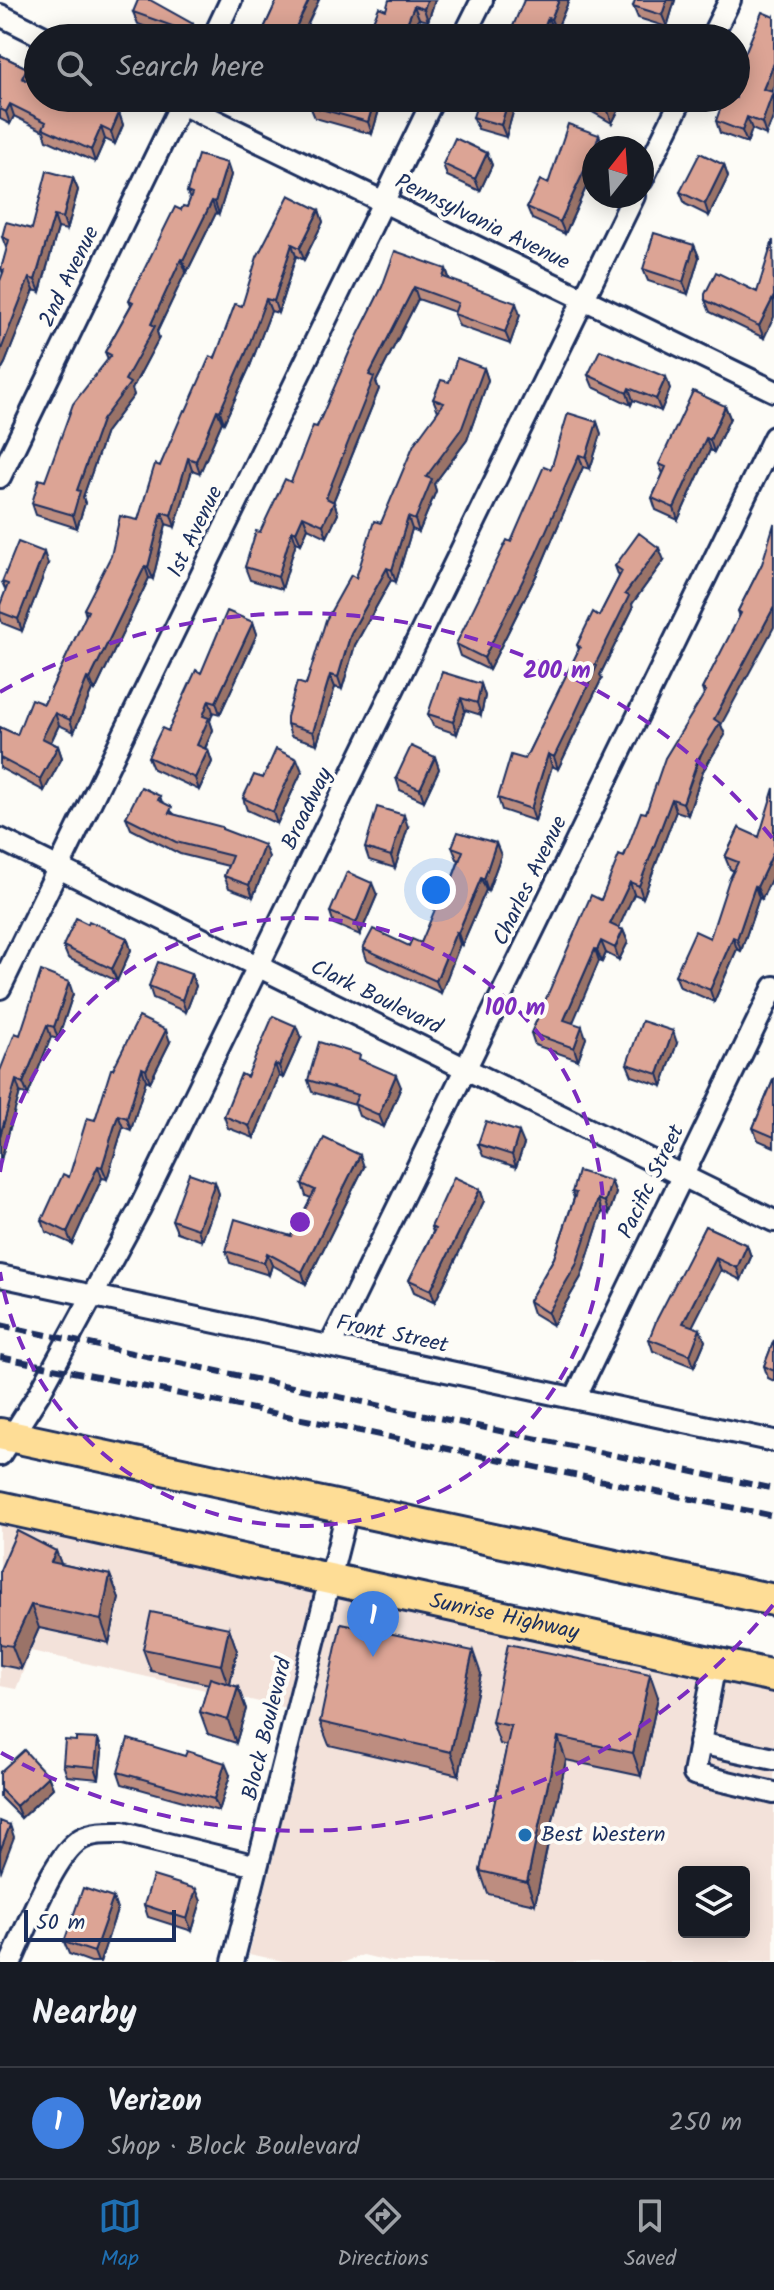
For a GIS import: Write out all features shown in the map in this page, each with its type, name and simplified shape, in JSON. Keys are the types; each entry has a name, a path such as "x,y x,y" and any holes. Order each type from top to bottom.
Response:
{"highway":[{"path":"4,1442 348,1508 774,1600"},
{"name":"Sunrise Highway","path":"0,1507 774,1676"}],"street":[{"path":"220,24 231,0"},
{"path":"470,24 482,0"},
{"path":"718,24 730,0"},
{"path":"0,15 24,27"},
{"name":"2nd Avenue","path":"0,477 172,112"},
{"name":"Pennsylvania Avenue","path":"202,112 774,391"},
{"name":"1st Avenue","path":"0,988 427,112"},
{"path":"654,155 675,112"},
{"name":"Broadway","path":"4,1442 40,1392 140,1208 628,208"},
{"name":"Charles Avenue","path":"330,1346 774,437"},
{"name":"Clark Boulevard","path":"0,839 774,1221"},
{"name":"Pacific Street","path":"575,1398 774,987"},
{"name":"Front Street","path":"0,1276 774,1441"},
{"name":"Block Boulevard","path":"233,1962 348,1508"},
{"path":"715,1664 693,1772 696,1776 774,1793"},
{"path":"699,1743 774,1759"},
{"path":"11,1962 55,1869 68,1849 82,1838 123,1833 257,1866"}],"shaded area":[{"path":"0,1519 774,1689 774,1962 393,1962 363,1955 345,1962 288,1962 249,1954 309,1713 31,1651 16,1689 0,1686"}],"building":[{"path":"138,0 150,0 193,24 167,24 133,12"},
{"path":"277,0 309,0 297,24 266,24"},
{"path":"389,0 427,0 424,9 414,6 407,24 372,24 379,7 386,10"},
{"path":"524,0 559,0 546,24 514,24"},
{"path":"635,0 667,0 662,15 633,6"},
{"path":"762,12 774,17 774,63 763,89 773,92 762,123 747,117 742,131 716,121 719,112 750,112 750,41"},
{"path":"0,55 24,67 24,111 10,104 6,112 0,109"},
{"path":"26,112 119,113 111,132 101,127 91,150 43,128 46,122"},
{"path":"332,112 371,112 368,122"},
{"path":"475,112 505,112 501,125 473,117"},
{"path":"568,124 599,135 582,136 582,175 560,222 527,207 540,180 548,184"},
{"path":"455,138 487,153 475,179 443,164"},
{"path":"700,153 724,165 705,204 680,192"},
{"path":"198,155 227,163 215,202 212,201 181,259 151,324 155,326 125,380 130,383 102,420 77,490 80,491 73,515 32,503 39,479 45,481 73,404 111,355 105,352 133,302 129,300 175,207 181,210 183,206 187,207 192,194 187,192"},
{"path":"47,171 73,178 63,218 54,216 35,280 29,278 0,352 0,281 9,240 2,237 6,222 32,229"},
{"path":"289,195 319,210 300,248 292,244 274,301 266,299 246,353 196,461 188,458 171,515 162,512 148,567 145,566 90,679 87,678 70,720 55,713 42,738 58,746 40,779 0,758 0,727 17,735 31,699 44,704 88,611 84,609 111,556 120,516 138,520 155,464 160,466 210,356 215,358 235,304 242,306 257,257"},
{"path":"654,233 694,245 683,282 643,269"},
{"path":"773,240 774,296 759,326 705,300 716,272 757,292"},
{"path":"395,251 446,269 443,277 516,303 505,332 454,314 458,303 414,287 369,375 374,377 326,498 334,502 323,525 303,516 296,532 292,530 278,577 245,567 256,531 260,532 285,479 291,482 313,426 317,427 382,287"},
{"path":"600,350 666,377 656,399 629,388 627,393 588,375"},
{"path":"457,358 484,368 462,428 426,477 432,479 415,520 408,517 392,570 387,568 351,633 338,677 330,675 313,732 287,724 297,682 306,685 326,620 351,575 356,578 374,521 381,523 414,444 444,403 433,399 441,380 449,382"},
{"path":"693,391 725,406 710,440 706,438 674,508 652,498 666,467 659,464"},
{"path":"568,413 597,422 586,457 579,455 536,554 484,658 456,644 507,540 511,542 544,466 551,469"},
{"path":"774,524 774,607 714,719 720,723 698,759 683,803 672,799 639,886 630,882 610,924 623,930 615,948 601,941 595,949 564,1020 582,1026 574,1048 531,1033 591,895 601,900 619,855 624,857 641,812 646,813 665,758 706,691 702,689 741,613 738,611 762,564"},
{"path":"639,533 659,548 625,594 629,596 572,720 554,757 548,754 531,809 498,798 511,755 525,759 580,647 577,645 593,612 599,616 622,571 615,566"},
{"path":"18,542 44,552 18,619 0,612 0,605 8,584 2,582"},
{"path":"227,611 253,622 216,702 209,700 203,716 209,718 197,745 208,750 195,778 148,757 162,728 168,731 196,670 201,673"},
{"path":"442,672 481,684 477,703 461,698 453,722 428,714"},
{"path":"411,746 435,757 420,789 396,778"},
{"path":"276,749 297,759 273,812 243,798 254,775 263,778"},
{"path":"141,787 160,796 158,800 172,807 169,813 222,827 264,845 249,885 224,876 232,856 176,842 126,817"},
{"path":"774,788 774,851 755,886 737,939 733,937 710,990 675,975 695,931 710,938 738,862 725,857 739,828 759,837"},
{"path":"377,807 404,815 391,856 365,848"},
{"path":"458,832 496,843 484,879 481,878 436,981 363,948 373,929 409,946 412,939 421,943 463,851 452,847"},
{"path":"347,872 372,883 356,923 330,912"},
{"path":"76,918 127,938 112,969 63,946"},
{"path":"158,962 191,974 182,1000 149,986"},
{"path":"41,971 69,982 54,1027 47,1025 23,1083 16,1080 0,1136 0,1071 15,1033 20,1035"},
{"path":"273,1016 296,1026 279,1066 275,1064 249,1126 224,1116 241,1074 247,1077"},
{"path":"139,1017 166,1030 146,1070 142,1068 127,1118 118,1115 102,1167 98,1166 67,1232 42,1220 63,1174 69,1177 87,1118 95,1120 111,1069"},
{"path":"642,1021 673,1031 658,1074 627,1064"},
{"path":"319,1042 360,1055 359,1059 396,1075 379,1115 354,1104 358,1095 308,1080"},
{"path":"774,1078 774,1137 753,1128"},
{"path":"486,1121 519,1132 512,1155 478,1144"},
{"path":"324,1138 360,1155 302,1272 267,1253 264,1263 226,1251 235,1219 291,1236 315,1190 302,1184"},
{"path":"578,1171 611,1181 605,1202 598,1199 576,1265 548,1313 529,1301 554,1258 576,1193 572,1192"},
{"path":"189,1173 215,1182 198,1229 172,1220"},
{"path":"454,1177 480,1189 431,1290 409,1280 435,1229 431,1227"},
{"path":"705,1226 747,1245 737,1268 716,1258 683,1323 700,1329 690,1355 649,1339"},
{"path":"774,1340 774,1371 764,1366"},
{"path":"17,1531 56,1551 51,1562 110,1575 101,1620 31,1605 12,1646 0,1644 0,1570"},
{"path":"151,1612 229,1628 221,1665 143,1649"},
{"path":"341,1623 473,1651 451,1752 320,1722"},
{"name":"Best Western","path":"508,1644 650,1674 633,1753 558,1737 527,1882 480,1871 511,1726 492,1722"},
{"path":"210,1678 238,1687 228,1720 200,1712"},
{"path":"76,1738 98,1739 95,1767 63,1764 65,1740 76,1741"},
{"path":"128,1739 185,1756 187,1751 225,1763 214,1799 118,1772"},
{"path":"24,1750 48,1776 16,1806 0,1789 0,1772"},
{"path":"0,1821 10,1825 0,1851"},
{"path":"153,1876 196,1889 187,1919 144,1905"},
{"path":"83,1888 113,1898 94,1952 64,1942"}],"railway":[{"path":"0,1325 774,1489"},
{"path":"0,1357 774,1516"}],"place":[{"name":"Verizon","path":"373,1657"},
{"name":"Best Western","path":"525,1835"}]}
